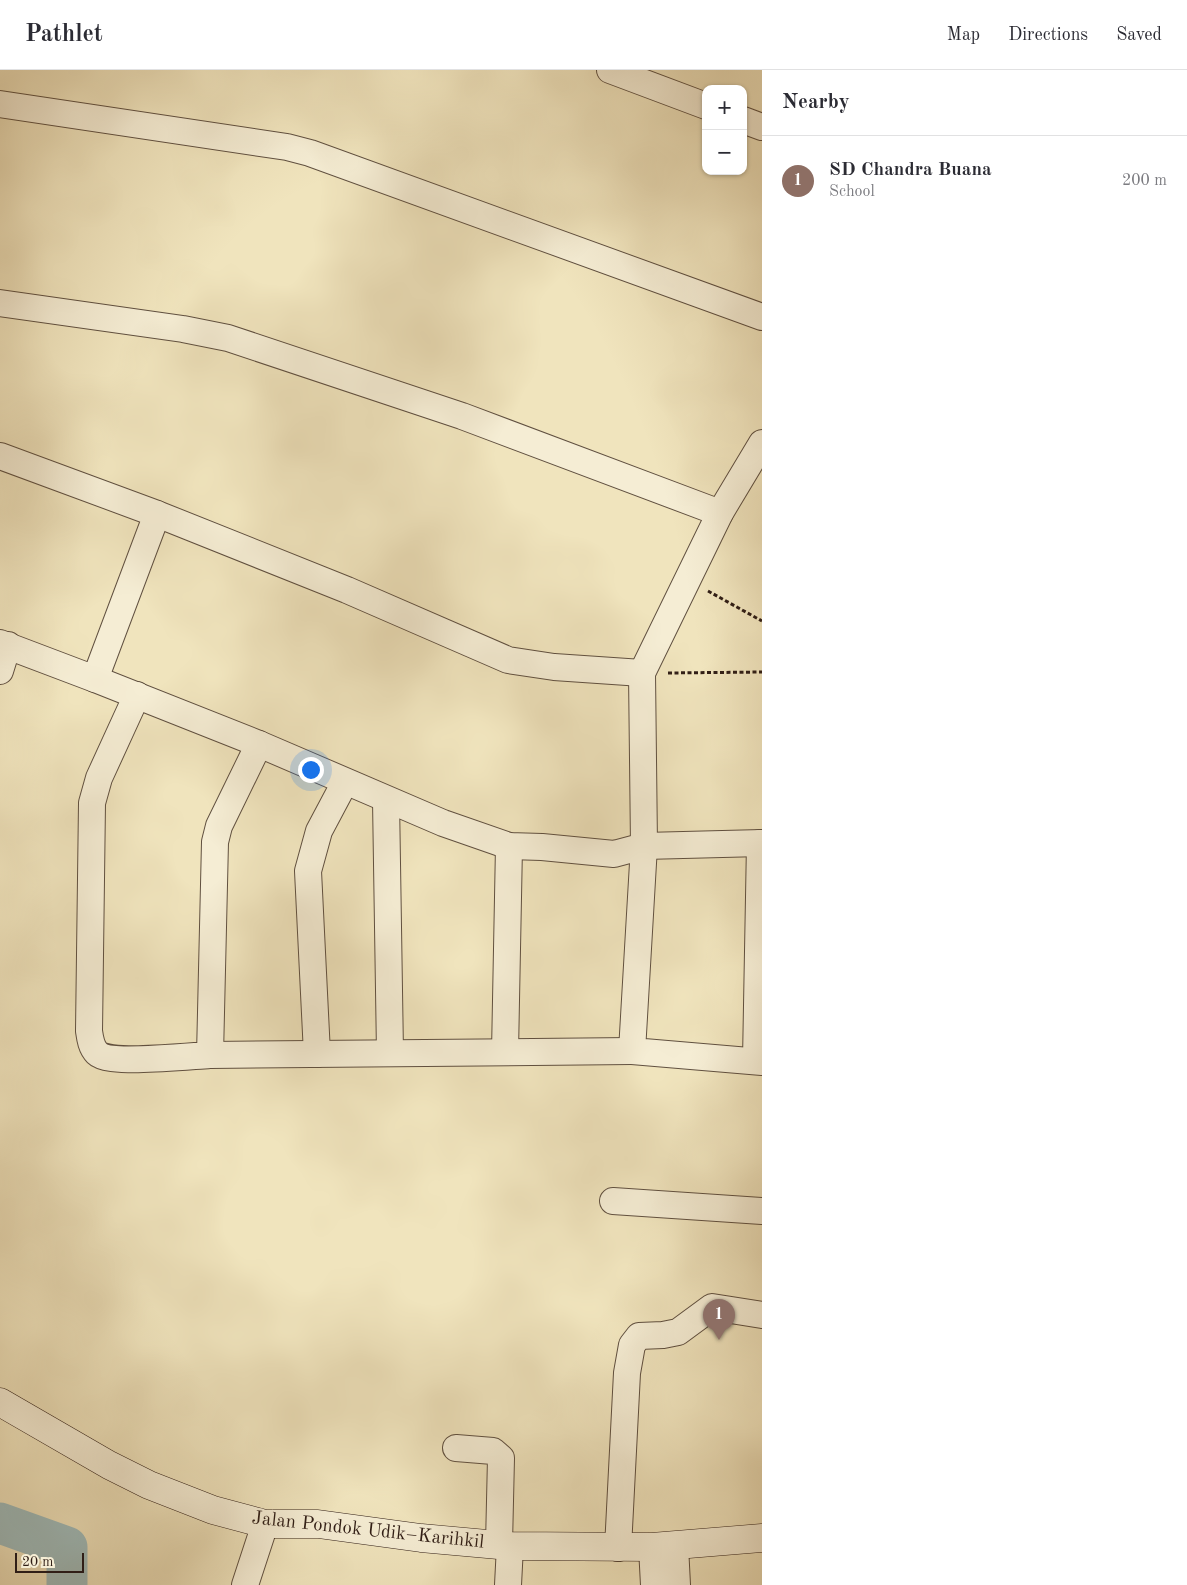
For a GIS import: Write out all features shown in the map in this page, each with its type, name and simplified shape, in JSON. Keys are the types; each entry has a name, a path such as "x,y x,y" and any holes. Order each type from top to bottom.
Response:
{"street":[{"path":"610,70 702,104"},
{"path":"0,104 288,147 310,153 762,317"},
{"path":"747,122 762,128"},
{"path":"0,303 183,329 228,338 462,416 720,513"},
{"path":"632,1051 644,846 642,673 720,513 762,443"},
{"path":"0,456 157,514 347,590 508,660 554,667 642,673"},
{"path":"95,679 157,514"},
{"path":"0,672 4,644 95,679 259,744 442,823 509,846 542,847 614,854 644,846 761,843 759,1061 632,1051 210,1055 124,1059 106,1058 97,1053 91,1043 89,1021 92,803 99,778 137,696"},
{"path":"210,1055 214,848 219,826 259,744"},
{"path":"317,1054 308,871 318,831 344,782"},
{"path":"386,800 390,1053"},
{"path":"505,1052 509,846"},
{"path":"613,1201 762,1211"},
{"path":"618,1548 627,1372 632,1345 639,1336 678,1332 712,1307 762,1315"},
{"name":"Jalan Pondok Udik–Karihkil","path":"0,1402 109,1465 149,1485 213,1510 265,1524 318,1524 421,1538 505,1545 618,1548 664,1547 762,1538"},
{"path":"456,1448 494,1451 501,1458 508,1585"},
{"path":"245,1585 265,1524"},
{"path":"654,1585 664,1547"},
{"path":"664,1547 677,1585"}],"path":[{"path":"688,579 762,621"},
{"path":"642,673 762,672"}],"waterway":[{"path":"0,1523 67,1547 67,1585"}],"place":[{"name":"SD Chandra Buana","path":"719,1340"}]}
